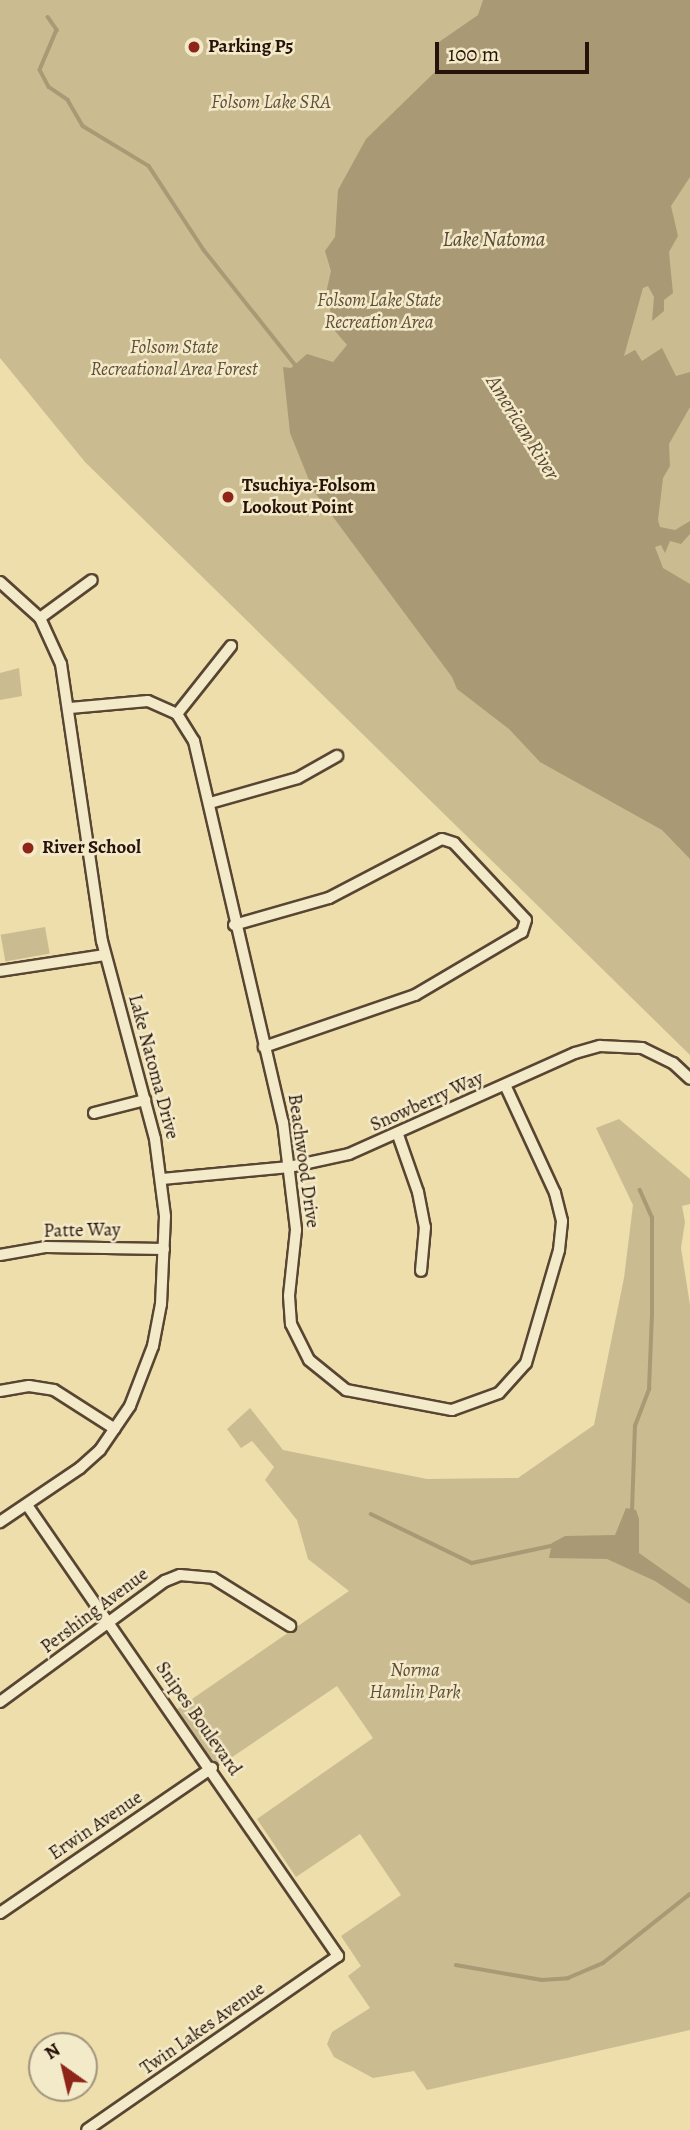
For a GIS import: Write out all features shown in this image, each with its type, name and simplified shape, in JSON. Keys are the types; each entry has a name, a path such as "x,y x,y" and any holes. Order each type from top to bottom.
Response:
{"street":[{"path":"40,618 92,580"},
{"name":"Lake Natoma Drive","path":"0,582 40,618 56,648 70,708 105,955 145,1100 162,1179 164,1249 153,1346 140,1385 115,1429 80,1468 0,1522"},
{"path":"70,708 148,701 177,714 231,646"},
{"name":"Beachwood Drive","path":"177,714 194,741 210,803 234,925 264,1047 289,1167 296,1230 289,1314 309,1360 331,1381 355,1394 432,1410 472,1406 499,1393 526,1363 561,1240 555,1193 506,1087"},
{"path":"210,803 298,778 337,756"},
{"path":"234,925 329,898 442,839 454,843 526,920 522,932 415,995 264,1047"},
{"path":"0,971 105,955"},
{"name":"Snowberry Way","path":"162,1179 289,1167 349,1154 506,1087 575,1052 620,1045 642,1048 673,1063 690,1079"},
{"path":"94,1113 145,1100"},
{"path":"398,1135 425,1227 421,1271"},
{"name":"Patte Way","path":"0,1255 46,1247 164,1249"},
{"path":"0,1391 29,1386 54,1390 115,1429"},
{"name":"Snipes Boulevard","path":"27,1505 212,1768 338,1956"},
{"name":"Pershing Avenue","path":"0,1702 110,1625 164,1581 197,1574 213,1578 290,1626"},
{"name":"Erwin Avenue","path":"0,1913 212,1768"},
{"name":"Twin Lakes Avenue","path":"87,2130 338,1956"}],"green space":[{"name":"Folsom Lake State Recreation Area","path":"0,0 690,0 690,1055 85,462 0,358"},
{"path":"19,668 22,696 0,700 0,673"},
{"path":"45,927 50,954 5,961 1,935"},
{"name":"Norma Hamlin Park","path":"619,1119 690,1179 690,1204 682,1206 685,1222 681,1248 690,1305 690,2030 427,2090 414,2071 373,2078 334,2057 327,2044 332,2032 370,2008 348,1976 361,1966 341,1936 401,1895 360,1834 296,1877 257,1819 373,1738 337,1686 216,1768 176,1710 349,1591 308,1559 297,1520 265,1480 274,1467 252,1441 241,1448 227,1429 250,1408 283,1450 427,1479 518,1478 594,1425 624,1278 633,1205 596,1128"}],"water":[{"name":"Lake Natoma","path":"483,0 690,0 690,177 671,206 678,236 669,252 673,293 664,300 664,311 652,321 654,297 648,286 643,288 624,356 635,350 642,361 662,348 676,376 690,372 690,407 669,444 670,466 663,478 658,520 660,527 675,530 690,521 690,534 681,544 670,541 665,553 661,545 655,547 663,568 690,584 690,859 662,830 540,762 509,729 457,689 452,677 313,490 290,433 283,367 291,368 307,354 333,362 347,345 335,331 326,293 331,271 325,251 335,237 338,190 366,139 437,70 439,42 478,15"},
{"path":"626,1508 636,1510 639,1519 639,1553 690,1589 690,1604 655,1581 607,1559 549,1558 552,1543 565,1536 615,1535"}],"waterway":[{"path":"48,17 57,30 40,70 49,87 68,100 83,126 149,166 204,250 298,368"},
{"path":"632,1511 635,1426 649,1389 652,1313 652,1218 640,1191"},
{"path":"371,1514 472,1563 555,1545"},
{"path":"456,1965 542,1980 568,1978 603,1963 690,1894"}],"place":[{"name":"Parking P5","path":"194,47"},
{"name":"Tsuchiya-Folsom Lookout Point","path":"228,497"},
{"name":"River School","path":"28,848"}],"park label":[{"name":"Folsom Lake SRA","path":"271,103"},
{"name":"Folsom State Recreational Area Forest","path":"174,359"}],"water label":[{"name":"American River","path":"523,427"}]}
